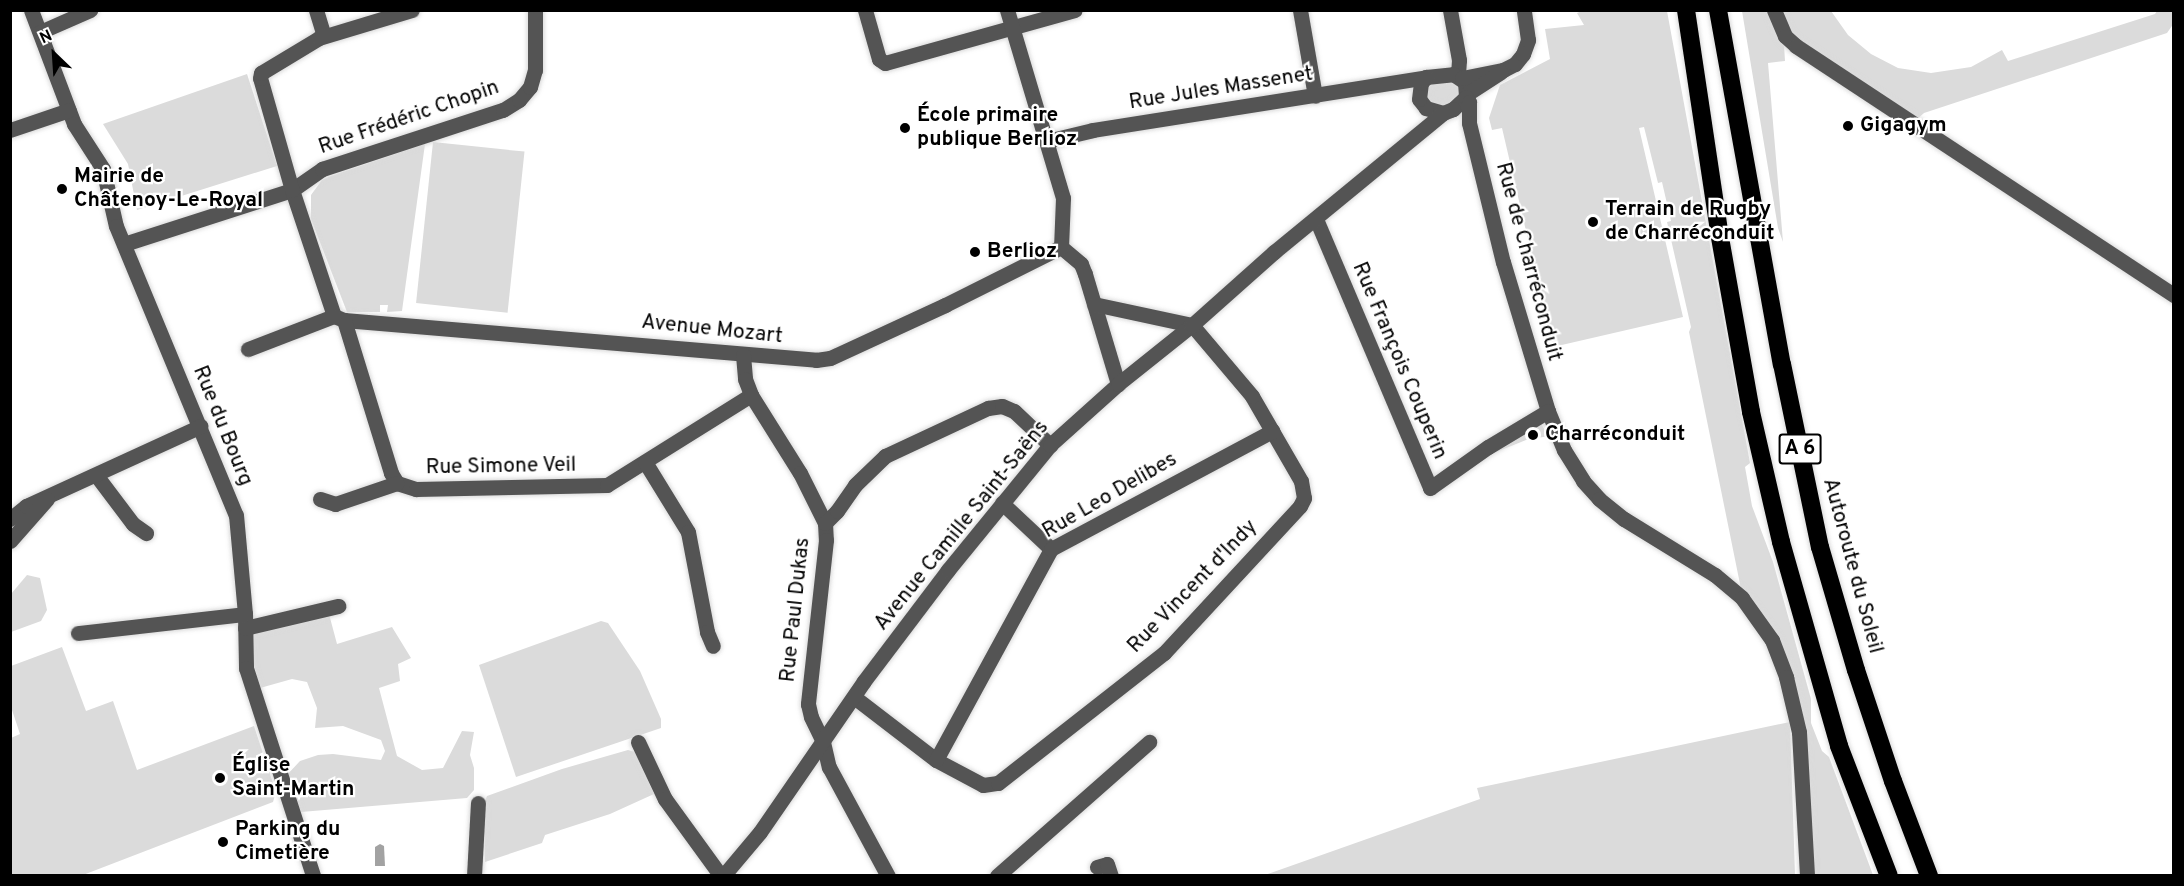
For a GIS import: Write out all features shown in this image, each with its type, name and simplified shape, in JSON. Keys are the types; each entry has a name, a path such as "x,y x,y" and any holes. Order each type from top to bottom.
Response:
{"highway":[{"name":"A 6","path":"1686,10 1723,253 1751,412 1779,531 1839,746 1889,876"},
{"name":"Autoroute du Soleil","path":"1718,10 1780,354 1820,547 1862,688 1893,781 1929,876"}],"street":[{"name":"Rue du Bourg","path":"31,10 69,110 103,169 116,225 236,515 245,621 246,668 313,876"},
{"path":"40,32 90,10"},
{"path":"316,10 324,36"},
{"name":"Rue Simone Veil","path":"412,10 324,36 266,68 260,78 292,190 339,318 391,473 398,483 416,489 607,485 752,394"},
{"name":"Rue Frédéric Chopin","path":"124,244 292,190 322,169 502,110 519,100 530,87 535,70 535,10"},
{"path":"865,10 879,59 885,63 1075,10"},
{"path":"1007,10 1063,198 1061,247 1081,264 1118,384"},
{"path":"1300,10 1315,96"},
{"path":"1450,10 1460,77 1466,96"},
{"path":"1402,82 1435,113 1448,111 1503,70 1515,64 1523,54 1528,40 1524,10"},
{"path":"1774,10 1785,36 1796,46 2174,295"},
{"path":"1421,132 1421,83 1426,77 1460,77 1503,70"},
{"name":"Rue Jules Massenet","path":"1047,141 1093,130 1426,77"},
{"name":"Rue de Charréconduit","path":"1466,96 1469,102 1469,123 1503,262 1548,411 1564,450 1583,480 1599,499 1624,519 1715,575 1742,598 1772,640 1786,678 1799,732 1807,876"},
{"path":"10,130 69,110"},
{"path":"1448,111 1469,123"},
{"name":"Avenue Camille Saint-Saëns","path":"722,876 760,832 854,697 948,570 1050,445 1118,384 1192,325 1274,252 1448,111"},
{"name":"Rue François Couperin","path":"1316,219 1430,488 1488,447 1548,411"},
{"name":"Avenue Mozart","path":"339,318 701,348 743,355 800,360 830,358 954,301 1061,247"},
{"path":"1094,304 1192,325"},
{"path":"248,349 339,318"},
{"name":"Rue Vincent d'Indy","path":"854,697 936,760 984,785 998,783 1164,653 1300,506 1304,498 1301,481 1252,396 1192,325"},
{"name":"Rue Paul Dukas","path":"743,355 745,379 752,394 800,473 825,523 826,540 808,704 813,724 823,742 829,767 888,876"},
{"path":"825,523 837,511 855,485 885,456 988,408 1002,406 1014,411 1050,445"},
{"path":"10,519 26,506 201,426"},
{"name":"Rue Leo Delibes","path":"936,760 1051,549 1272,431"},
{"path":"645,462 688,532 707,633 713,645"},
{"path":"96,475 133,524 146,533"},
{"path":"320,499 335,504 398,483"},
{"path":"10,541 49,496"},
{"path":"1002,503 1051,549"},
{"path":"78,633 245,621 338,606"},
{"path":"638,742 665,799 722,876"},
{"path":"997,876 1149,742"},
{"path":"809,761 829,767"},
{"path":"474,876 478,803"},
{"path":"1096,867 1107,864 1111,876"}],"shaded area":[{"path":"1582,11 1667,11 1750,463 1745,467 1752,506 1773,562 1811,699 1811,723 1822,751 1829,757 1873,875 1815,875 1800,703 1791,673 1741,589 1689,332 1691,327 1667,222 1671,221 1662,182 1658,183 1644,127 1639,128 1683,317 1553,347 1502,128 1492,130 1489,118 1500,85 1550,59 1545,29 1584,25 1577,13"},
{"path":"1742,11 1769,11 1784,45 1785,61 1768,63 1783,242 1778,228"},
{"path":"1778,11 1831,11 1848,35 1871,54 1898,68 1931,73 1971,67 2002,50 2008,61 2155,14 2157,11 2173,12 2174,23 2167,33 1924,113 1916,120 1796,41"},
{"path":"247,74 277,166 137,210 128,164 103,124"},
{"path":"1455,79 1460,82 1459,97 1442,108 1427,102 1425,94 1431,82"},
{"path":"433,142 524,152 508,313 416,303"},
{"path":"425,144 402,311 387,312 388,305 380,305 380,312 347,312 311,219 311,195 322,180"},
{"path":"1541,424 1549,436 1526,440 1491,454"},
{"path":"27,575 40,578 47,610 41,621 11,632 11,594"},
{"path":"329,614 337,644 392,627 411,658 398,664 400,681 379,688 397,756 422,770 443,768 462,731 474,732 470,755 474,768 474,790 467,798 301,812 286,776 300,761 318,755 333,754 381,760 385,751 381,740 343,726 315,728 317,708 307,682 292,679 260,688 254,665 253,634"},
{"path":"601,621 608,623 640,671 661,719 661,728 516,777 479,665"},
{"path":"62,647 86,711 113,701 137,770 254,726 276,792 273,802 83,875 11,875 11,738 20,734 11,707 11,666"},
{"path":"1790,722 1795,875 1262,876 1480,799 1477,788"},
{"path":"628,750 635,752 654,794 610,814 545,835 542,843 485,862 484,803 487,796 562,769"},
{"path":"380,844 384,846 385,866 375,866 375,847"}],"place":[{"name":"Gigagym","path":"1848,126"},
{"name":"École primaire publique Berlioz","path":"905,128"},
{"name":"Mairie de Châtenoy-Le-Royal","path":"62,189"},
{"name":"Terrain de Rugby de Charréconduit","path":"1593,222"},
{"name":"Berlioz","path":"975,252"},
{"name":"Charréconduit","path":"1533,435"},
{"name":"Église Saint-Martin","path":"220,778"},
{"name":"Parking du Cimetière","path":"223,842"}]}
